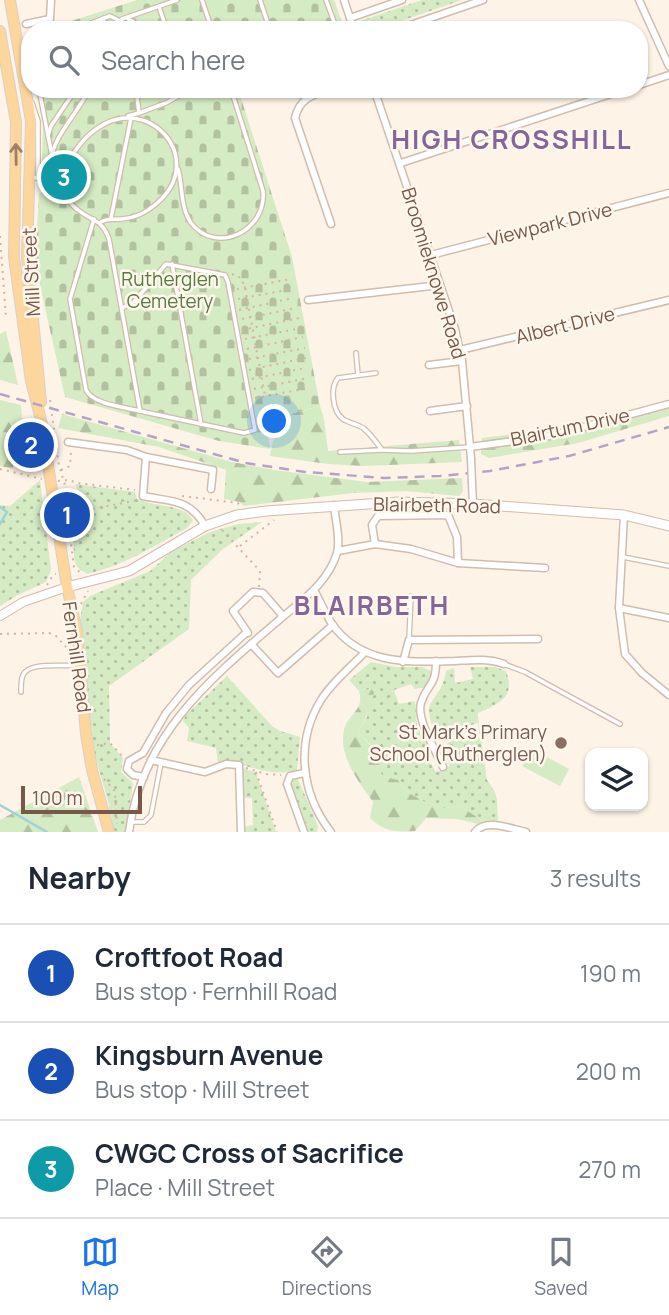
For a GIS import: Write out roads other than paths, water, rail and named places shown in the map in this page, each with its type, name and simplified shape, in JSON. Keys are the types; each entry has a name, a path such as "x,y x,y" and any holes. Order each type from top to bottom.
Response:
{"main road":[{"name":"Mill Street","path":"10,0 21,59"},
{"name":"Mill Street","path":"0,31 16,122 14,257 31,381 41,420 51,481"},
{"path":"2,50 19,47"},
{"name":"Mill Street","path":"27,98 33,178 27,258 40,379 41,420"},
{"path":"16,185 33,178"},
{"name":"Fernhill Road","path":"51,481 67,587 77,631 86,734 92,770 109,832"},
{"name":"Blairbeth Road","path":"67,587 129,571 210,524 237,516 334,505 398,502 473,504 624,516 669,526"}],"street":[{"path":"40,21 50,19 51,0"},
{"path":"344,0 351,21"},
{"path":"350,18 402,0"},
{"path":"422,21 483,0"},
{"path":"639,0 669,66"},
{"path":"648,82 669,75"},
{"path":"308,98 298,106 295,118 331,224"},
{"name":"Broomieknowe Road","path":"377,98 401,163 460,350 467,407 473,504"},
{"path":"401,163 599,98"},
{"name":"Viewpark Drive","path":"431,255 669,193"},
{"path":"308,300 440,285"},
{"name":"Albert Drive","path":"460,350 669,300"},
{"path":"429,365 462,361"},
{"name":"Blairtum Drive","path":"470,447 550,436 669,404"},
{"path":"430,411 467,407"},
{"path":"71,443 127,450 146,457 212,470 211,488"},
{"path":"146,457 143,494 178,501 210,524"},
{"path":"130,832 150,760 169,727 253,642 314,590 329,570 338,551 334,505"},
{"path":"375,544 372,526 378,516 448,515 457,537 458,563"},
{"path":"624,516 619,608 625,654 642,673 669,695"},
{"path":"338,551 375,544 411,549 458,563 545,568"},
{"path":"0,616 23,602 67,587"},
{"path":"314,590 333,625 349,643 365,652 403,662 484,660 504,664"},
{"path":"283,616 263,593 258,591 253,592 233,611 278,673 333,625"},
{"path":"619,608 669,618"},
{"path":"144,777 133,775 127,769 129,761 143,753 166,713 189,685 247,632"},
{"path":"403,662 409,639 538,639"},
{"path":"330,832 314,805 304,773 307,733 317,708 331,687 365,652"},
{"path":"436,661 435,681 422,701 420,711 443,767"},
{"path":"150,760 205,772 226,764 239,765 241,832"},
{"path":"304,773 290,776 287,784 304,832"},
{"path":"475,832 486,825 526,832"}],"lane":[{"path":"121,20 177,0"},
{"path":"202,0 209,21"},
{"path":"260,0 267,21"},
{"path":"326,0 334,21"},
{"path":"159,7 164,21"},
{"path":"96,21 116,17 133,21"},
{"path":"40,98 59,183 76,208 100,222 109,239 140,411"},
{"path":"48,142 51,126 70,98"},
{"path":"52,156 57,140 85,98"},
{"path":"137,98 139,113"},
{"path":"59,183 75,149 85,137 99,127 175,98"},
{"path":"123,118 149,122 166,136 173,148 182,181 186,213 194,226 215,237 236,236 250,228 260,216 264,200 234,98"},
{"path":"111,218 131,118"},
{"path":"100,222 111,218 132,217 156,205 171,185 177,167"},
{"path":"33,178 59,183"},
{"path":"94,219 69,299 88,395 96,400 140,411 253,433 255,430 228,278 225,275 172,264 163,266 134,302 122,308"},
{"path":"172,264 201,424"},
{"path":"356,353 358,375"},
{"path":"376,373 338,378 332,390 336,410 342,418 372,435 382,450"},
{"path":"340,452 470,447"},
{"path":"621,556 669,566"},
{"path":"409,639 411,596"},
{"path":"21,692 22,676 30,668 81,664"},
{"path":"504,664 525,672 620,724"},
{"path":"131,821 144,822 151,815 161,763"}],"waterway":[{"path":"0,507 7,512 0,524"},
{"path":"0,805 47,832"}],"railway":[{"path":"0,394 246,463 305,472 385,478 490,471 569,456 669,427"}],"place":[{"name":"CWGC Cross of Sacrifice","path":"64,177"},
{"name":"Kingsburn Avenue","path":"31,445"},
{"name":"Croftfoot Road","path":"67,515"},
{"name":"St Mark's Primary School (Rutherglen)","path":"561,743"}],"district":[{"name":"HIGH CROSSHILL","path":"512,140"},
{"name":"BLAIRBETH","path":"372,606"}],"park label":[{"name":"Rutherglen Cemetery","path":"170,290"}]}
